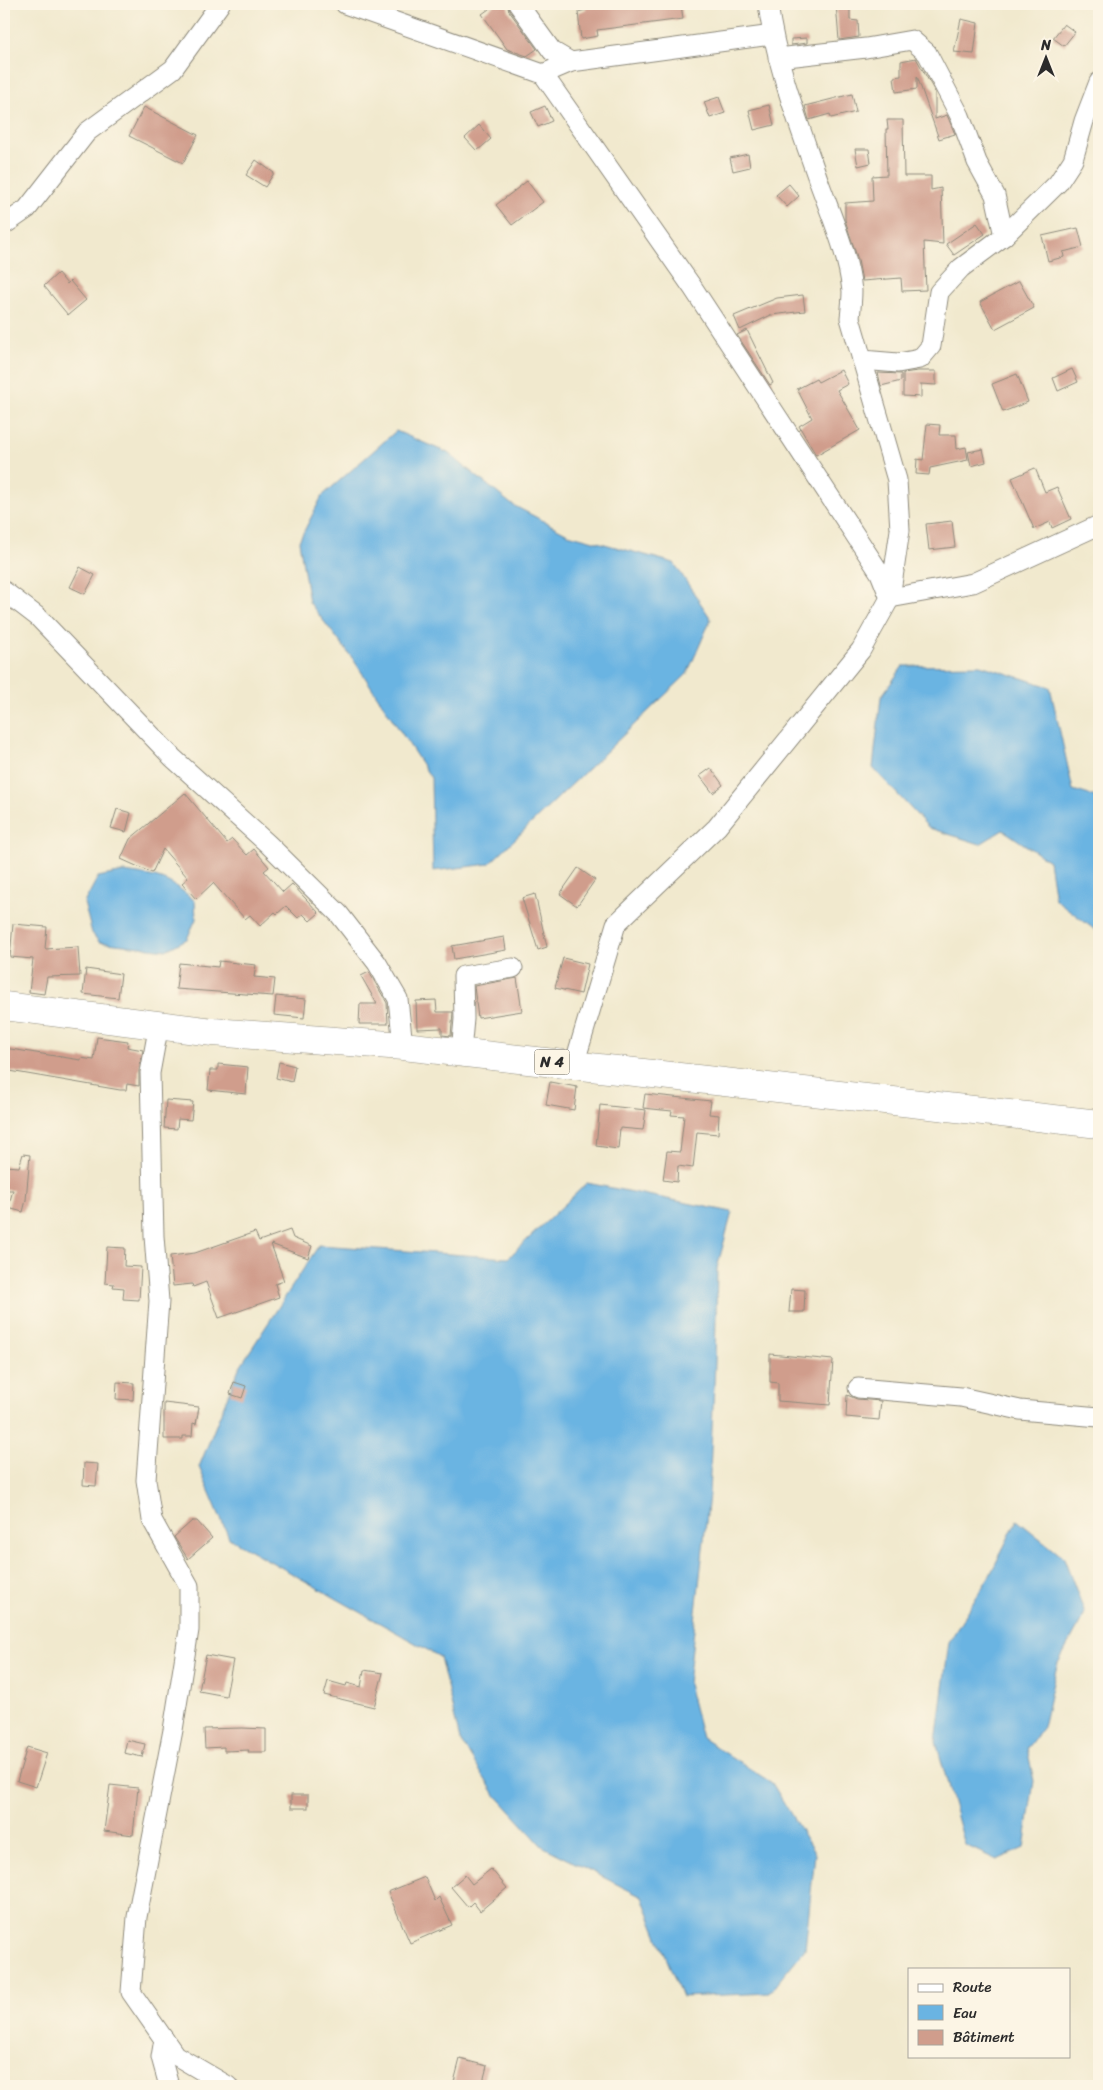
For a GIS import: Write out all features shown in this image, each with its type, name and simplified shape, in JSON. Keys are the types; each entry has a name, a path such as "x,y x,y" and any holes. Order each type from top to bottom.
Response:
{"main road":[{"name":"N 4","path":"4,1006 213,1032 461,1052 1099,1124"}],"street":[{"path":"4,225 27,209 87,132 174,68 220,4"},
{"path":"345,4 543,74 698,296 880,573 890,598"},
{"path":"518,4 552,51 571,62"},
{"path":"574,1065 616,924 717,827 861,650 890,598 900,530 897,480 850,318 852,292 842,244 796,116 778,58 772,35 768,4"},
{"path":"543,74 571,62 772,35"},
{"path":"778,58 866,48 912,40 927,53 960,116 977,162 995,195 1004,236"},
{"path":"862,360 898,362 920,359 931,346 939,292 961,268 1004,236 1058,183 1073,160 1084,121 1099,82"},
{"path":"890,598 973,583 1099,525"},
{"path":"4,591 38,617 174,758 268,844 339,914 377,963 398,999 403,1046"},
{"path":"461,1052 464,1019 462,976 513,968"},
{"path":"160,1024 150,1073 154,1236 160,1301 146,1480 152,1520 189,1586 189,1630 173,1730 137,1917 132,1992 175,2055 228,2086"},
{"path":"858,1388 961,1397 1020,1410 1099,1417"},
{"path":"164,2040 160,2057 169,2086"}],"water":[{"path":"396,431 448,453 511,504 568,534 674,563 711,619 687,674 489,864 433,871 431,778 353,659 309,602 299,541 322,496"},
{"path":"980,665 1050,687 1073,790 1099,798 1099,933 1055,899 1049,861 1003,830 980,844 929,828 873,768 881,697 903,666"},
{"path":"124,872 162,879 177,887 195,901 196,919 187,939 166,950 99,942 92,933 84,903 98,877"},
{"path":"587,1183 732,1212 717,1268 709,1495 688,1684 702,1738 772,1783 815,1854 805,1949 769,1993 682,1997 642,1897 542,1846 494,1793 460,1740 440,1657 229,1538 199,1467 239,1368 319,1245 508,1258"},
{"path":"1017,1520 1064,1558 1085,1613 1057,1665 1043,1727 1027,1748 1034,1781 1024,1848 997,1860 965,1845 936,1742 949,1642 990,1575"}],"building":[{"path":"496,4 507,4 509,11 537,49 527,56 507,49 482,14"},
{"path":"586,4 681,4 683,19 597,30 598,36 581,39 578,12 586,10"},
{"path":"836,4 850,4 850,20 858,21 859,37 839,40"},
{"path":"961,19 978,23 974,54 954,52"},
{"path":"1064,24 1075,32 1064,46 1053,38"},
{"path":"807,38 807,43 791,45 791,39"},
{"path":"916,58 935,92 935,119 947,115 955,134 939,139 917,76 917,89 896,92 894,77 901,76 901,61"},
{"path":"852,94 856,112 831,118 830,114 809,120 805,106"},
{"path":"719,97 725,113 710,118 704,102"},
{"path":"769,105 774,125 754,130 749,110"},
{"path":"545,106 552,121 538,127 531,112"},
{"path":"144,107 198,135 183,163 129,136"},
{"path":"887,120 903,120 904,176 931,176 931,190 941,188 943,244 924,242 926,290 902,291 901,278 862,281 858,260 845,220 845,203 873,201 872,176 887,175"},
{"path":"479,125 491,139 477,151 465,138"},
{"path":"855,149 869,149 871,163 858,166"},
{"path":"748,154 750,167 733,171 730,158"},
{"path":"256,160 274,173 265,187 246,175"},
{"path":"527,181 543,202 512,225 496,205"},
{"path":"789,184 799,196 787,207 776,195"},
{"path":"977,223 985,234 954,255 946,244"},
{"path":"1078,228 1083,247 1063,252 1064,257 1048,261 1042,236"},
{"path":"58,273 67,284 70,281 86,300 68,315 44,286"},
{"path":"1019,281 1034,308 995,329 980,302"},
{"path":"803,295 805,311 771,315 740,330 734,316 777,298"},
{"path":"747,330 773,383 770,385 737,335"},
{"path":"1072,369 1078,382 1058,391 1053,378"},
{"path":"841,370 848,384 837,390 860,430 816,455 799,426 812,418 797,389 816,379 818,382"},
{"path":"936,371 936,385 921,384 921,397 903,396 903,373"},
{"path":"878,373 901,374 901,381 881,386"},
{"path":"1017,374 1028,402 1003,412 992,384"},
{"path":"927,424 940,425 939,435 956,435 957,449 966,447 968,460 930,468 929,475 916,474 917,459 923,460"},
{"path":"983,449 986,462 971,466 968,452"},
{"path":"1035,468 1045,492 1057,487 1071,519 1052,528 1050,522 1034,529 1012,478"},
{"path":"952,521 955,547 929,550 926,524"},
{"path":"80,567 95,575 85,594 70,587"},
{"path":"711,768 723,785 713,793 700,776"},
{"path":"185,793 227,843 232,839 247,855 254,849 269,867 264,871 283,892 292,884 319,913 310,921 303,914 298,918 286,906 277,914 275,912 260,926 250,915 245,919 213,883 196,899 182,883 188,878 163,849 152,873 121,859 130,839"},
{"path":"117,809 131,813 126,832 111,828"},
{"path":"578,868 595,880 577,906 560,894"},
{"path":"535,894 547,947 538,950 522,898"},
{"path":"13,924 47,927 45,949 78,947 80,976 47,977 44,994 29,992 33,959 10,957"},
{"path":"504,937 506,950 454,959 452,946"},
{"path":"563,958 588,964 581,994 555,988"},
{"path":"219,961 256,965 254,977 275,979 273,996 176,989 179,963 218,967"},
{"path":"86,969 121,974 118,998 83,994"},
{"path":"369,972 387,1003 388,1024 359,1024 360,1004 377,1004 361,976"},
{"path":"517,978 522,1011 478,1018 474,986"},
{"path":"276,996 306,999 304,1018 274,1015"},
{"path":"436,1000 437,1012 453,1012 451,1036 442,1035 442,1028 417,1029 416,1001"},
{"path":"97,1037 128,1041 127,1047 143,1050 139,1071 139,1086 127,1084 126,1090 120,1090 4,1070 4,1048 81,1060 81,1058 94,1060"},
{"path":"279,1062 295,1066 292,1082 276,1078"},
{"path":"218,1064 248,1067 246,1094 208,1090 210,1070 218,1070"},
{"path":"550,1082 577,1087 574,1110 546,1105"},
{"path":"645,1094 711,1101 709,1114 719,1115 718,1134 697,1132 693,1168 678,1166 677,1182 663,1180 667,1151 680,1152 684,1116 671,1115 672,1111 643,1108"},
{"path":"166,1100 193,1102 191,1120 178,1119 177,1129 164,1128"},
{"path":"600,1105 646,1110 643,1130 620,1128 618,1149 596,1146"},
{"path":"23,1154 30,1155 26,1200 23,1212 8,1208 13,1190 4,1190 4,1166 19,1167"},
{"path":"290,1230 293,1238 312,1246 308,1258 271,1244 284,1281 275,1284 279,1297 219,1318 206,1282 193,1287 192,1284 173,1286 170,1256 195,1253 255,1232 259,1241"},
{"path":"107,1247 125,1248 124,1266 141,1267 139,1300 123,1299 124,1288 113,1287 114,1284 105,1283"},
{"path":"791,1289 805,1290 804,1312 789,1312"},
{"path":"770,1354 833,1360 830,1405 778,1401 778,1383 770,1382"},
{"path":"117,1382 134,1383 133,1400 116,1399"},
{"path":"234,1382 246,1386 242,1398 230,1394"},
{"path":"847,1395 857,1399 881,1401 879,1420 846,1417"},
{"path":"164,1403 199,1407 196,1424 193,1423 192,1436 183,1436 183,1439 164,1439"},
{"path":"84,1463 98,1464 96,1486 83,1485"},
{"path":"192,1521 197,1521 212,1538 188,1559 174,1537"},
{"path":"206,1655 233,1660 226,1696 199,1691"},
{"path":"364,1670 383,1673 374,1707 324,1695 328,1681 346,1686 347,1683 361,1687"},
{"path":"204,1729 266,1729 266,1752 248,1752 249,1750 224,1751 224,1747 205,1748"},
{"path":"127,1740 145,1744 142,1757 124,1753"},
{"path":"27,1747 47,1753 36,1787 17,1781"},
{"path":"110,1785 138,1788 133,1835 104,1831"},
{"path":"291,1795 308,1795 308,1808 291,1808"},
{"path":"491,1869 507,1888 480,1911 473,1902 468,1907 451,1887 465,1875 472,1884"},
{"path":"425,1877 435,1901 439,1897 452,1925 410,1943 388,1892"},
{"path":"460,2059 487,2066 482,2086 453,2086"}]}
